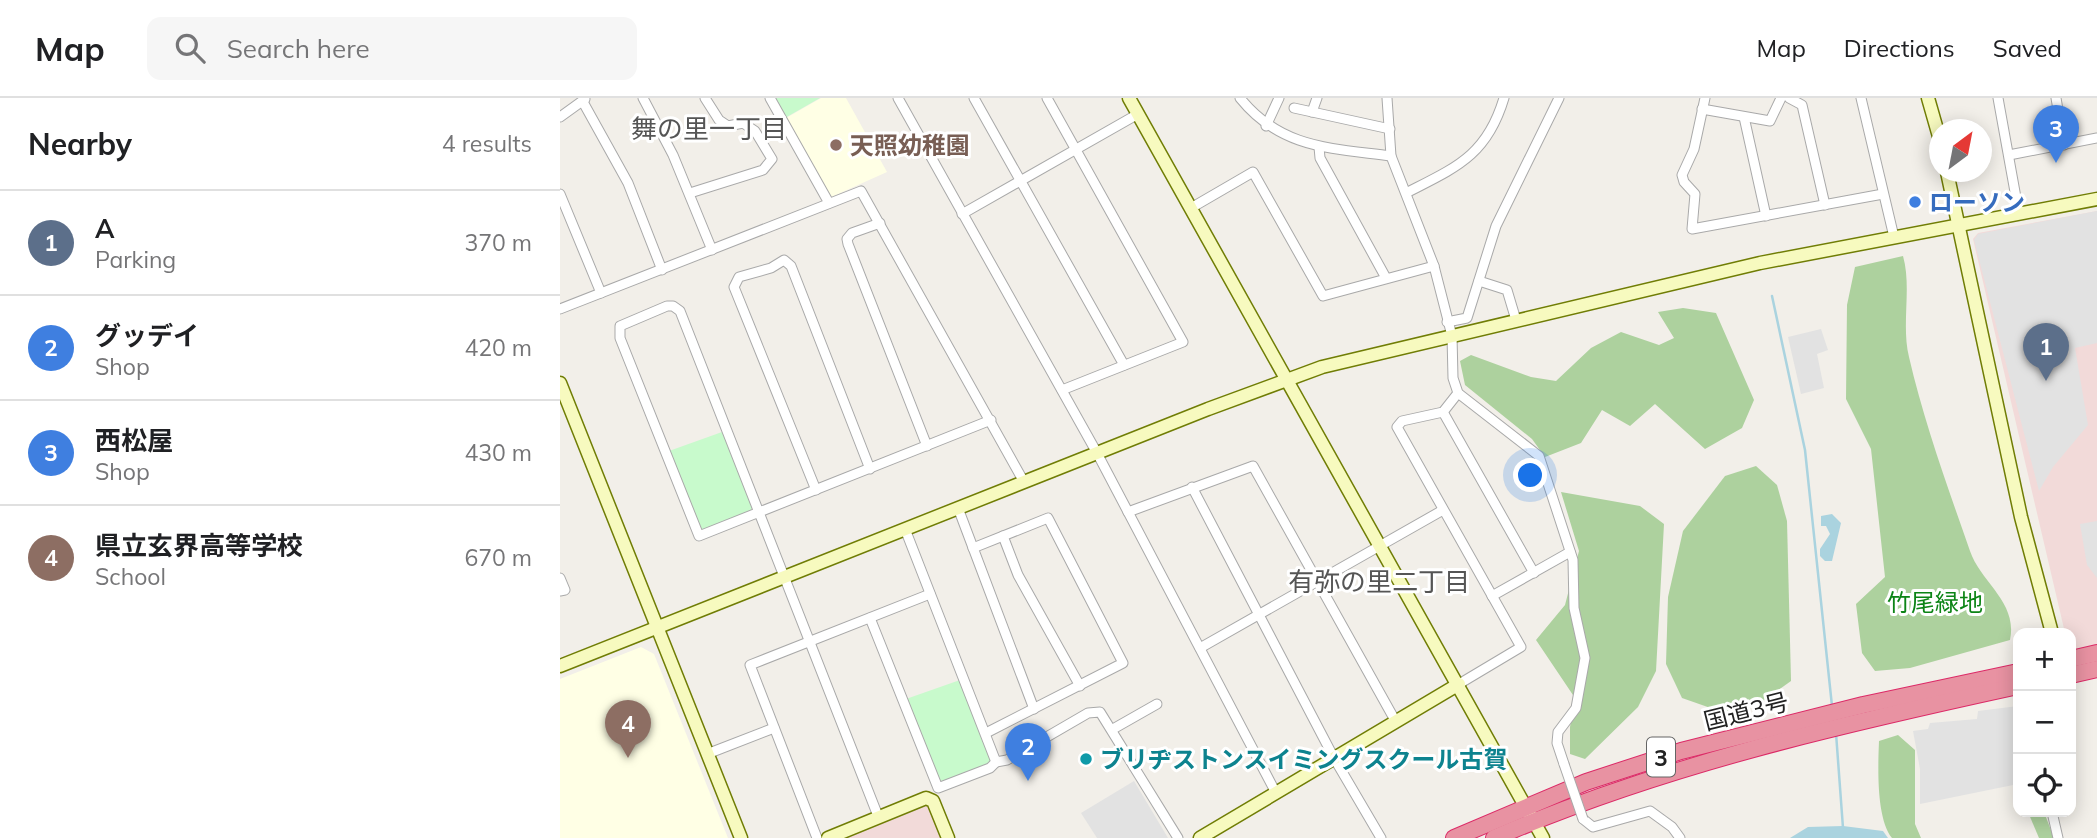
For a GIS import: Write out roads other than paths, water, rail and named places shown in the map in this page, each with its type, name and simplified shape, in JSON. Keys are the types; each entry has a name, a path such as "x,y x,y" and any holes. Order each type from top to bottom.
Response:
{"highway":[{"path":"2076,658 2097,653"},
{"path":"2076,674 2097,669"},
{"name":"国道3号","path":"1454,838 1676,770 1802,727 2013,673"},
{"name":"国道3号","path":"1864,713 2013,687"},
{"name":"国道3号","path":"1494,838 1530,814"}],"street":[{"path":"643,98 690,193 712,250"},
{"path":"690,193 762,170 772,159 755,131 743,123 727,126 719,120 705,98"},
{"path":"770,98 829,203"},
{"path":"898,98 1097,453 1276,793"},
{"path":"974,98 1124,365"},
{"path":"1047,98 1183,342 1062,390"},
{"path":"1129,98 1543,838"},
{"path":"1240,98 1266,126 1319,146 1391,156"},
{"path":"1266,126 1279,98"},
{"path":"1312,112 1317,98"},
{"path":"1387,98 1391,156 1408,192 1434,266 1452,336 1453,378 1458,393 1539,456 1570,552 1574,608 1584,658 1576,708 1558,733 1557,743 1583,819 1593,827 1650,811 1661,817 1680,838"},
{"path":"1408,192 1471,158 1495,125 1504,98"},
{"path":"1447,322 1467,318 1496,226 1559,98"},
{"path":"1705,98 1694,149 1682,174 1684,182 1695,194 1692,229 1883,194"},
{"path":"1702,109 1770,121 1781,98"},
{"path":"1789,98 1802,105 1825,205"},
{"path":"1861,98 1894,237"},
{"path":"1928,98 1934,119"},
{"path":"1998,98 2019,214"},
{"path":"2056,98 2064,145"},
{"path":"560,117 584,100 628,183 662,270"},
{"path":"1294,108 1390,129"},
{"path":"962,214 1138,114"},
{"path":"1744,117 1766,216"},
{"path":"2009,155 2097,138"},
{"path":"1319,146 1320,158 1386,278"},
{"path":"1191,208 1253,172 1323,296 1434,266"},
{"path":"1949,182 2021,517 2054,628"},
{"path":"560,309 861,191 1024,482"},
{"path":"560,194 601,293"},
{"path":"560,666 1287,378 1719,272 2097,199"},
{"path":"880,223 852,233 847,239 848,244 927,446"},
{"path":"816,490 734,287 739,277 771,268 784,260 791,265 870,469"},
{"path":"1479,281 1507,290 1516,320"},
{"path":"878,816 809,642 784,577 759,513 680,311 673,306 667,306 643,319 620,326 620,338 699,536 759,513 870,469 991,420"},
{"path":"560,383 741,838"},
{"path":"1200,838 1521,647 1397,427 1402,421 1443,412 1458,393"},
{"path":"1443,412 1534,573"},
{"path":"1128,512 1253,466 1396,722"},
{"path":"1192,487 1334,758 1381,838"},
{"path":"958,508 1034,709"},
{"path":"1200,648 1443,510"},
{"path":"973,548 1048,518 1123,663 986,733"},
{"path":"905,529 996,762"},
{"path":"1003,536 1018,575 1080,686"},
{"path":"1492,596 1570,552"},
{"path":"560,578 565,590 560,591"},
{"path":"817,838 750,665 930,594"},
{"path":"870,618 938,788 990,768 996,762 1007,760 1088,713 1100,712 1113,729 1178,838"},
{"path":"1113,729 1157,704"},
{"path":"707,754 774,728"},
{"path":"828,838 878,816 930,799 948,838"},
{"path":"2053,817 2058,838"}],"water":[{"path":"1832,514 1841,523 1832,561 1825,561 1820,556 1820,549 1830,534 1826,526 1821,526 1821,516"},
{"path":"1843,826 1883,831 1888,838 1790,838 1808,827"}],"waterway":[{"path":"1772,296 1805,450 1832,706"},
{"path":"1836,733 1843,828"}],"place":[{"name":"天照幼稚園","path":"836,145"},
{"name":"西松屋","path":"2056,163"},
{"name":"ローソン","path":"1915,202"},
{"name":"A","path":"2046,381"},
{"name":"県立玄界高等学校","path":"628,758"},
{"name":"ブリヂストンスイミングスクール古賀","path":"1086,759"},
{"name":"グッデイ","path":"1028,781"}],"district":[{"name":"舞の里一丁目","path":"709,128"},
{"name":"有弥の里二丁目","path":"1379,581"}],"park label":[{"name":"竹尾緑地","path":"1935,602"}]}
